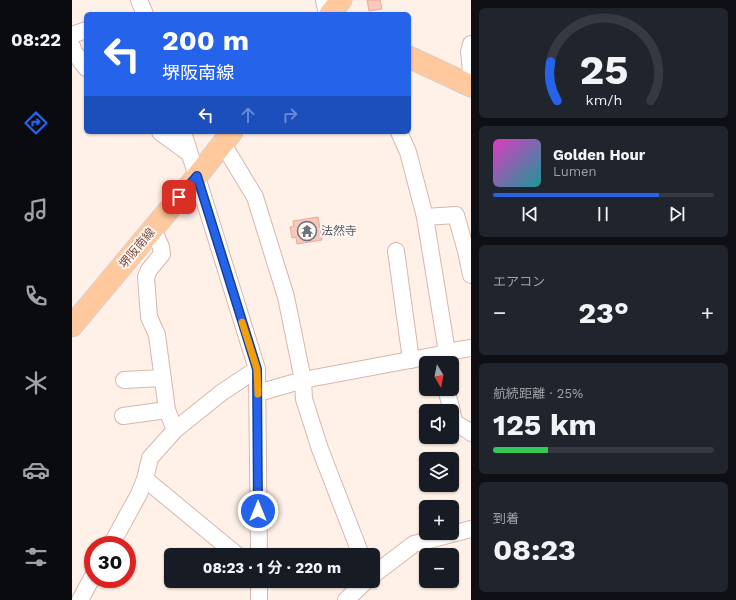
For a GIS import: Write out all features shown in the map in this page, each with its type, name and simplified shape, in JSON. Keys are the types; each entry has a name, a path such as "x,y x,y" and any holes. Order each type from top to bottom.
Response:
{"main road":[{"path":"330,12 342,0"},
{"path":"411,59 471,86"},
{"name":"堺阪南線","path":"72,326 228,138"}],"street":[{"path":"324,0 327,12"},
{"path":"72,35 84,31"},
{"path":"72,46 74,52 84,65"},
{"path":"470,49 471,71"},
{"path":"163,134 190,154"},
{"path":"184,134 257,369 259,548"},
{"path":"400,134 408,152 425,217 441,356"},
{"path":"228,138 255,197 286,297 303,380 304,399 320,449 358,548"},
{"path":"425,217 456,215 471,275"},
{"path":"153,229 162,254 149,270 146,277 149,317 157,335 166,410 174,430"},
{"path":"396,251 411,360"},
{"path":"444,356 471,348"},
{"path":"258,393 303,380 419,359"},
{"path":"116,536 139,494 145,479 150,458 174,430 221,393 257,369"},
{"path":"124,380 163,378"},
{"path":"123,416 166,410"},
{"path":"459,425 469,430 471,433"},
{"path":"145,479 229,548"},
{"path":"380,570 414,544 471,529"},
{"path":"80,600 86,588"},
{"path":"259,588 259,600"},
{"path":"346,600 359,588"}],"building":[{"path":"367,0 380,0 382,9 369,11"},
{"path":"318,217 322,240 297,244 296,237 292,238 290,227 294,226 293,221"}],"slow traffic":[{"path":"242,322 257,369 258,394"}],"place":[{"name":"法然寺","path":"307,231"}],"route":[{"path":"179,197 197,176 257,369 258,511"}]}
